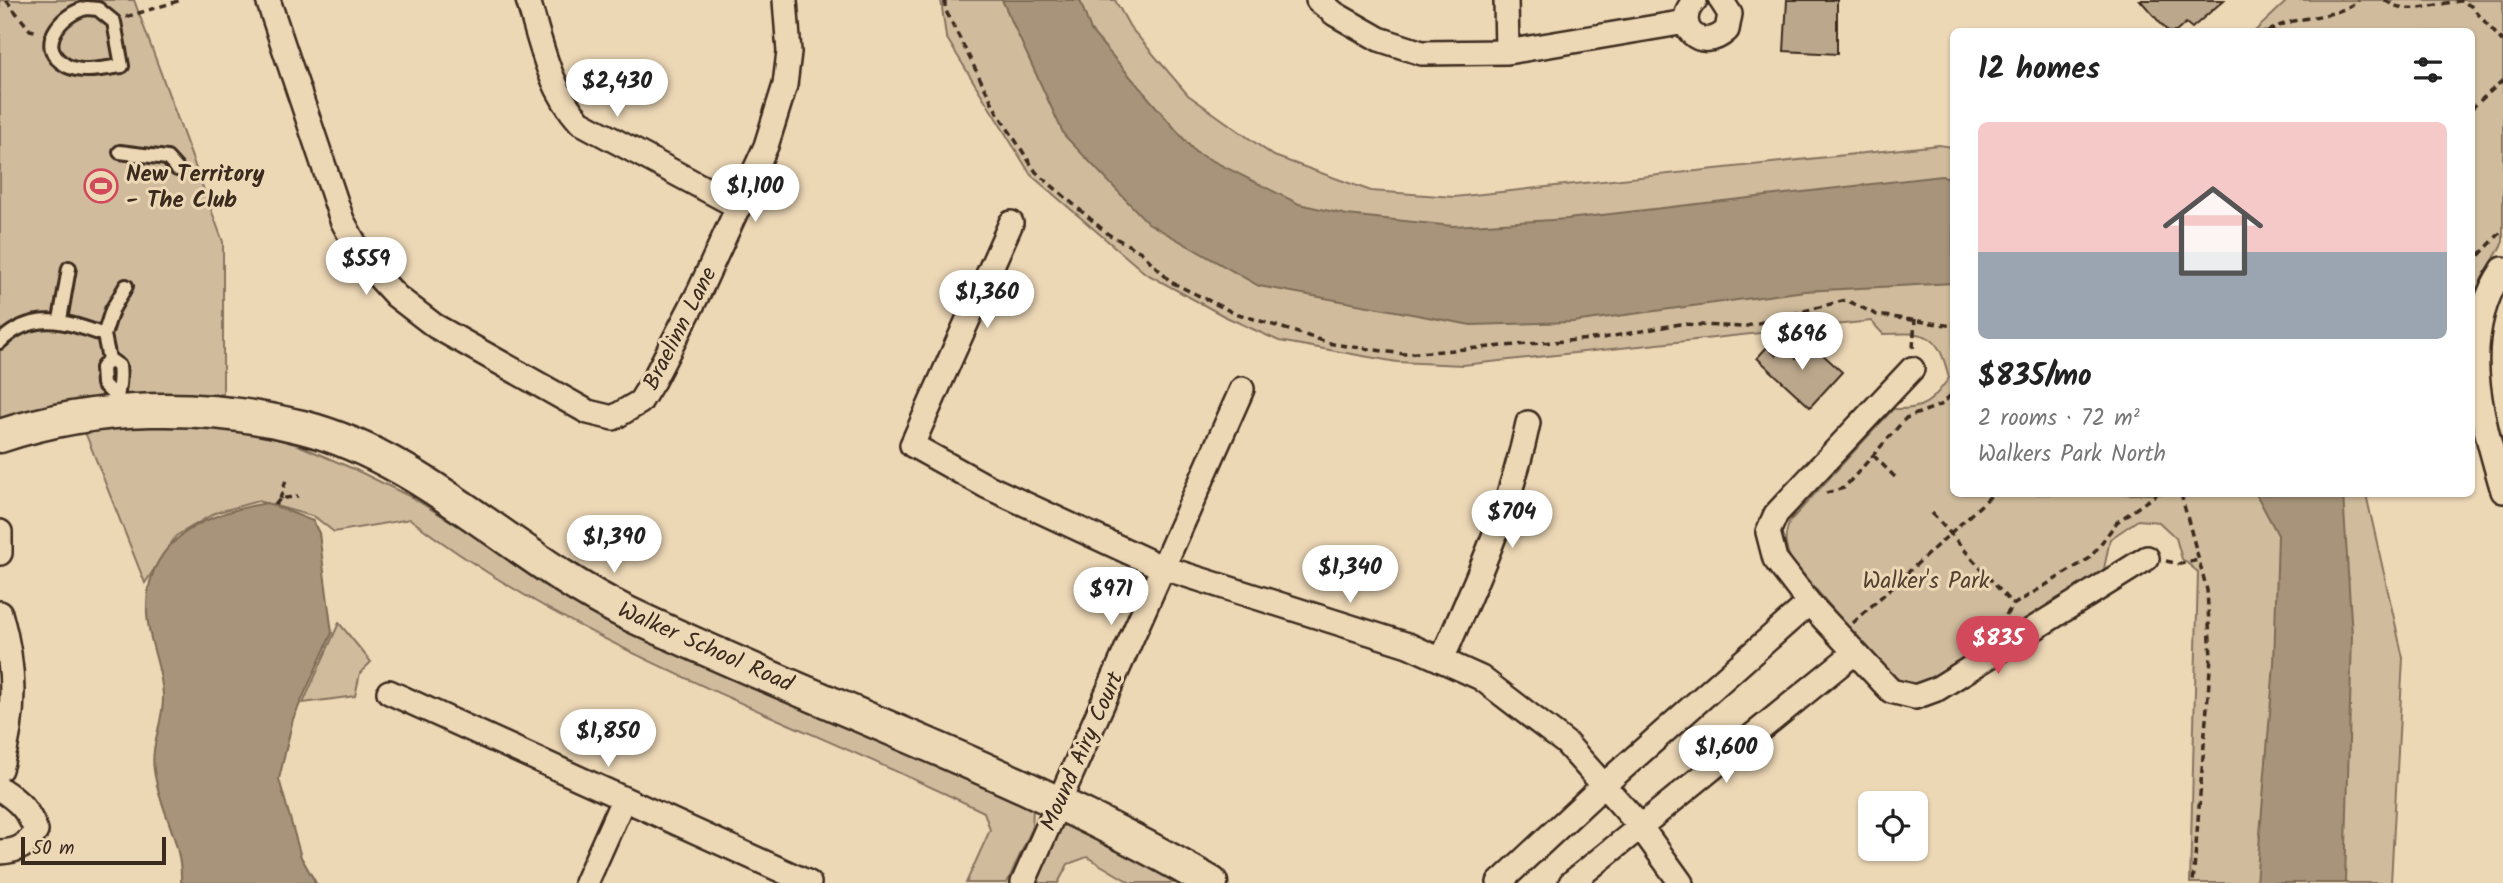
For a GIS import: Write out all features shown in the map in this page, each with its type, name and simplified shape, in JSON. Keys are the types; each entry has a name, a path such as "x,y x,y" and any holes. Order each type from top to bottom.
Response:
{"street":[{"name":"Braelinn Lane","path":"268,0 342,220 358,251 379,279 435,326 588,412 613,418 640,402 653,382 766,146 785,85 789,52 785,0"},
{"path":"528,0 556,89 566,107 580,122 739,207"},
{"path":"1318,0 1379,39 1422,53 1507,52 1686,22"},
{"path":"1506,0 1507,52"},
{"path":"1695,0 1686,13 1686,22 1689,30 1704,40 1720,37 1727,30 1730,14 1721,0"},
{"path":"1011,223 912,445 986,486 1161,567 1443,659 1481,678 1510,697 1566,743 1605,783 1682,883"},
{"path":"2503,269 2486,301 2475,347 2478,392 2503,491"},
{"path":"1912,369 1776,514 1768,532 1776,559 1809,603 1891,691 1915,697 1937,689 2147,558"},
{"name":"Mound Airy Court","path":"1023,883 1161,567 1242,390"},
{"name":"Walker School Road","path":"0,436 116,404 220,412 302,427 342,441 436,489 509,541 622,610 1059,804 1211,883"},
{"path":"1443,659 1505,505 1528,423"},
{"path":"0,532 0,553"},
{"path":"1499,883 1605,783 1809,603"},
{"path":"0,614 9,644 14,684 12,720 0,769"},
{"path":"1571,883 1846,645"},
{"path":"389,692 809,883"},
{"path":"0,789 18,800 29,813 36,831 29,844 14,851 0,852"},
{"path":"586,883 623,800"}],"lane":[{"path":"98,9 114,22 122,66 88,69 68,66 56,55 52,36 64,17 76,10 98,9"},
{"path":"120,152 167,158 177,169"},
{"path":"60,320 69,268"},
{"path":"116,404 103,384 102,368 109,359 104,335 112,310 126,286"},
{"path":"0,342 34,322 60,320 104,335"}],"path":[{"path":"6,0 30,30 52,36"},
{"path":"114,22 181,0"},
{"path":"945,0 945,9 997,112 1036,172 1108,234 1141,252 1171,282 1232,312 1333,344 1404,354 1590,340 1681,324 1743,327 1846,300 1877,315 1950,325"},
{"path":"2276,28 2339,12 2359,0"},
{"path":"2385,0 2396,8 2412,10 2437,3 2461,1 2471,6 2503,41"},
{"path":"2475,105 2503,80"},
{"path":"2475,260 2503,230"},
{"path":"1912,369 1915,319"},
{"path":"1821,495 1844,488 1906,418 1943,404 1950,396"},
{"path":"1873,455 1896,478"},
{"path":"275,505 286,480"},
{"path":"279,499 298,496"},
{"path":"1846,645 1856,620 1990,497"},
{"path":"1997,628 2013,605 2090,558 2117,522 2153,497"},
{"path":"2182,497 2207,590 2211,657 2193,883"},
{"path":"1931,513 2013,605"},
{"path":"2147,558 2180,564 2199,560"},
{"path":"1847,611 1863,629"}],"green space":[{"name":"New Territory - The Club","path":"0,0 134,0 223,242 223,394 121,395 0,423"},
{"name":"Walker's Park","path":"941,0 1115,0 1130,27 1188,95 1274,156 1371,191 1454,197 1939,145 1950,147 1950,497 2367,497 2403,658 2391,883 2190,883 2198,572 2182,559 2176,538 2159,522 2138,520 2110,539 2103,574 1934,681 1921,683 1904,682 1887,673 1791,560 1786,540 1790,521 1893,409 1913,408 1926,403 1949,378 1940,351 1929,338 1911,334 1883,334 1871,321 1463,365 1397,362 1279,341 1224,316 1145,273 1031,175 946,37"},
{"path":"2288,0 2503,0 2503,242 2475,299 2475,28 2258,28"},
{"path":"180,422 256,433 298,445 356,470 411,497 611,618 689,649 1033,808 1032,829 1007,883 966,883 990,830 984,812 617,645 545,607 476,565 410,519 334,532 315,517 258,501 215,513 176,536 145,583 85,432 111,425"},
{"path":"339,623 371,662 360,673 355,696 303,703"},
{"path":"1068,823 1200,883 1131,883 1087,857 1068,864 1058,883 1033,883 1058,829"}],"shaded area":[{"path":"1002,0 1080,0 1091,31 1195,152 1299,204 1347,215 1453,226 1567,219 1941,176 1950,178 1950,283 1805,291 1573,322 1471,325 1259,286 1148,223 1064,135"},
{"path":"2258,497 2343,497 2352,635 2345,883 2256,883 2274,664 2278,535"},
{"path":"267,503 313,521 319,533 332,633 293,719 279,779 301,857 316,883 181,883 175,840 157,784 153,761 163,696 148,623 149,588 156,566 167,549 183,534 222,514"}],"building":[{"path":"1787,0 1837,0 1837,54 1784,51"},
{"path":"2140,0 2224,0 2192,28 2186,23 2180,28 2164,28"},
{"path":"1810,343 1842,372 1810,407 1757,358 1767,347 1776,356 1784,347 1796,358"}],"place":[{"name":"New Territory - The Club","path":"101,186"}]}
